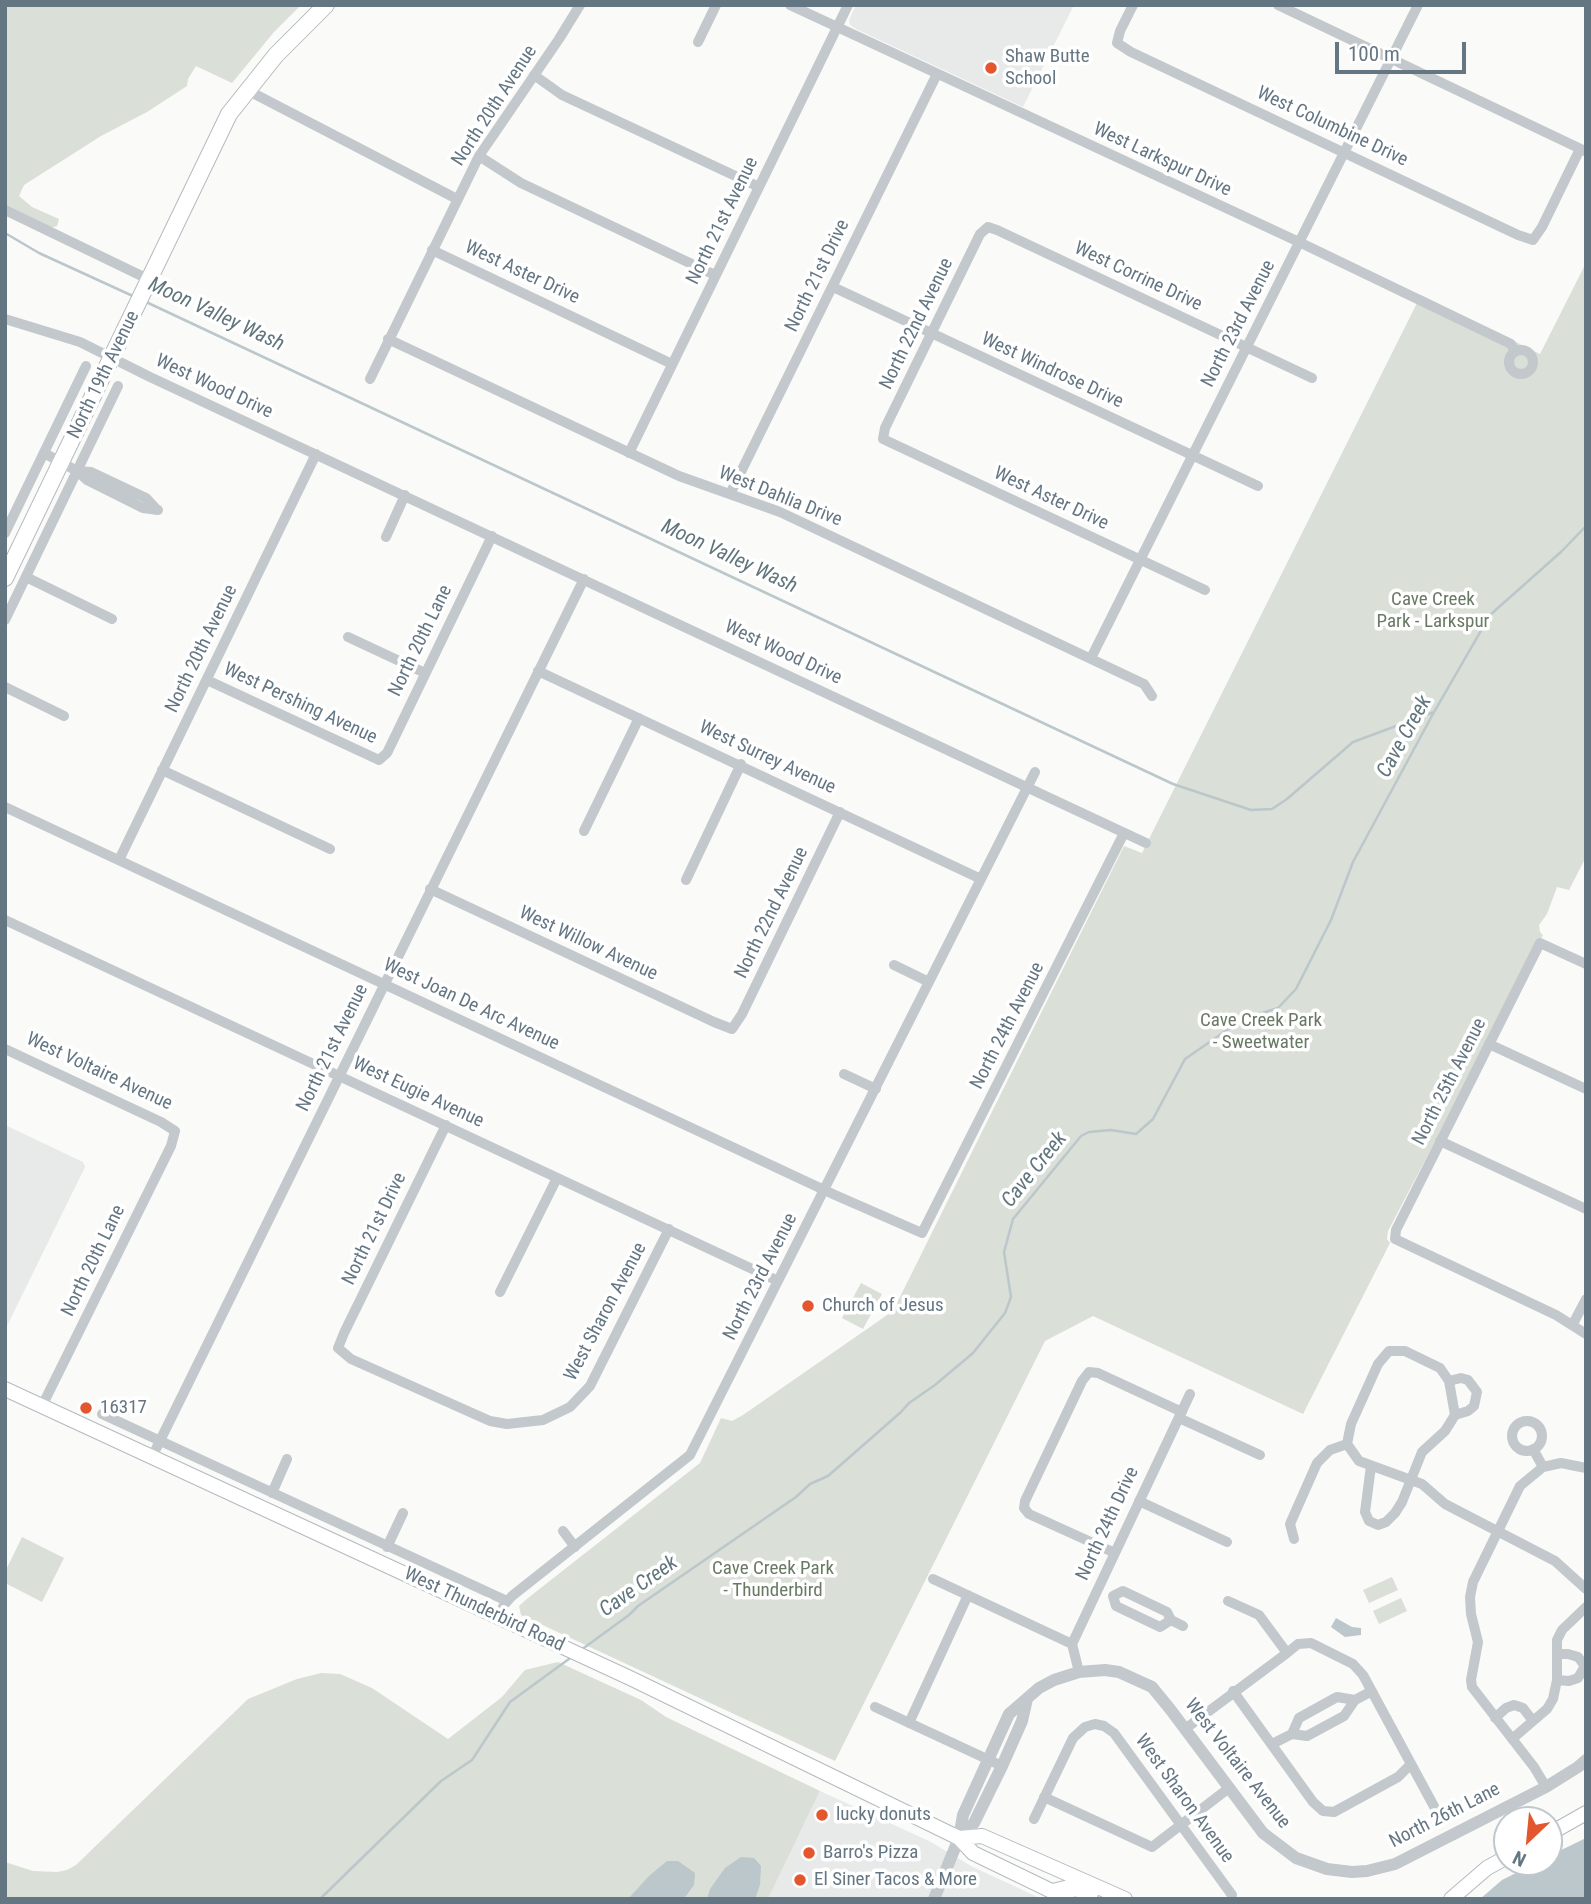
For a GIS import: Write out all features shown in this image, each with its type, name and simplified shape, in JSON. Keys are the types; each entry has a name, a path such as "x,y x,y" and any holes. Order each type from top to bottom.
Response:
{"main road":[{"name":"North 19th Avenue","path":"5,578 229,114 276,55 326,5"},
{"name":"West Thunderbird Road","path":"5,1389 599,1664 959,1838 973,1853 1068,1899"},
{"path":"1563,1826 1586,1813"},
{"name":"West Thunderbird Road","path":"959,1838 982,1836 1122,1898"},
{"path":"1451,1899 1493,1865"},
{"path":"1053,1891 1077,1887 1098,1897 1122,1898"}],"street":[{"name":"North 20th Avenue","path":"370,379 479,156 580,5"},
{"path":"698,42 716,5"},
{"name":"West Larkspur Drive","path":"790,5 1299,242 1511,344 1515,352"},
{"name":"North 21st Avenue","path":"629,453 848,5"},
{"name":"West Columbine Drive","path":"1133,5 1117,43 1131,52 1532,240 1542,227 1583,150"},
{"path":"1278,5 1583,150"},
{"name":"North 23rd Avenue","path":"1091,658 1418,5"},
{"name":"North 21st Drive","path":"730,494 937,74"},
{"path":"534,75 562,95 759,187"},
{"path":"247,90 457,199"},
{"path":"479,156 521,183 715,275"},
{"path":"5,210 147,286"},
{"path":"5,215 132,276 147,286"},
{"name":"North 22nd Avenue","path":"883,439 885,428 980,234 988,227"},
{"name":"West Corrine Drive","path":"988,227 1312,378"},
{"name":"West Aster Drive","path":"432,250 672,364"},
{"name":"West Windrose Drive","path":"832,287 1258,486"},
{"name":"West Wood Drive","path":"5,319 80,342 1146,843"},
{"name":"West Dahlia Drive","path":"388,339 689,480 780,512 1144,684 1152,696"},
{"name":"North 19th Avenue","path":"5,533 86,366"},
{"name":"North 19th Avenue","path":"5,620 118,386"},
{"name":"West Aster Drive","path":"883,439 1205,590"},
{"path":"44,453 77,471 87,480 143,508 158,510 146,498 91,472 77,471"},
{"name":"North 20th Avenue","path":"119,860 316,454"},
{"path":"386,537 405,495"},
{"name":"North 20th Lane","path":"379,760 387,753 492,536"},
{"path":"26,577 112,619"},
{"name":"North 21st Avenue","path":"152,1457 429,889 584,579"},
{"path":"348,637 425,673"},
{"name":"West Surrey Avenue","path":"538,671 981,879"},
{"name":"West Pershing Avenue","path":"206,680 379,760"},
{"path":"5,687 64,716"},
{"path":"584,831 639,718"},
{"path":"686,880 741,764"},
{"path":"162,770 330,849"},
{"name":"North 23rd Avenue","path":"498,1617 507,1601 690,1455 1035,772"},
{"name":"West Joan De Arc Avenue","path":"5,807 824,1190 922,1233"},
{"name":"North 22nd Avenue","path":"732,1029 742,1014 840,812"},
{"name":"North 24th Avenue","path":"922,1233 1124,833"},
{"name":"West Willow Avenue","path":"429,889 714,1023 732,1029"},
{"name":"West Eugie Avenue","path":"5,920 778,1281"},
{"name":"North 25th Avenue","path":"1573,1324 1395,1238 1396,1230 1540,943 1586,964"},
{"path":"894,965 929,982"},
{"path":"1489,1044 1586,1089"},
{"name":"West Voltaire Avenue","path":"5,1049 175,1131"},
{"path":"844,1073 876,1089"},
{"name":"North 21st Drive","path":"338,1348 446,1125"},
{"name":"North 20th Lane","path":"42,1406 171,1146 175,1131"},
{"path":"1440,1141 1586,1209"},
{"path":"500,1292 557,1178"},
{"name":"West Sharon Avenue","path":"338,1348 351,1359 475,1416 507,1424 543,1420 570,1407 590,1386 669,1229"},
{"path":"1586,1299 1573,1324 1586,1334"},
{"path":"1455,1415 1449,1381 1440,1368 1405,1351 1389,1351 1378,1364 1351,1424 1348,1444 1355,1458 1422,1484 1446,1504 1555,1561 1586,1589"},
{"path":"1115,1553 1030,1514 1024,1508 1088,1372 1098,1373 1260,1455"},
{"path":"1371,1466 1365,1512 1370,1521 1378,1525 1395,1513 1402,1502 1422,1451 1445,1431 1455,1415 1474,1406 1477,1392 1468,1380 1461,1378 1449,1381"},
{"name":"North 24th Drive","path":"1072,1644 1190,1394"},
{"name":"West Thunderbird Road","path":"102,1414 507,1601"},
{"path":"1294,1539 1290,1524 1317,1463 1329,1450 1348,1444"},
{"path":"1533,1449 1543,1467"},
{"path":"272,1493 287,1459"},
{"path":"1546,1787 1512,1738 1476,1695 1471,1679 1478,1642 1471,1615 1470,1597 1473,1582 1520,1486 1543,1467 1561,1464 1586,1468"},
{"path":"1139,1501 1227,1542"},
{"name":"West Thunderbird Road","path":"387,1547 403,1513"},
{"path":"563,1531 575,1547"},
{"path":"933,1579 1072,1644 1080,1672 1039,1688 1009,1714 963,1815 959,1838 934,1899"},
{"path":"1098,1589 1114,1596"},
{"path":"1114,1596 1123,1591 1167,1612 1171,1620 1183,1626"},
{"path":"909,1723 968,1595"},
{"path":"1114,1596 1116,1606 1160,1627 1171,1620"},
{"path":"1228,1601 1259,1615 1287,1653"},
{"path":"1512,1738 1547,1709 1553,1699 1557,1680 1558,1640 1562,1630 1586,1606"},
{"path":"1185,1729 1298,1644 1311,1643 1353,1664 1372,1691 1437,1812"},
{"path":"1557,1654 1578,1657 1585,1666 1578,1678 1569,1681 1557,1680"},
{"name":"West Voltaire Avenue","path":"1080,1672 1119,1672 1140,1680 1160,1696 1254,1822 1271,1841 1310,1864"},
{"path":"1233,1691 1313,1802 1323,1811 1334,1812 1398,1777 1411,1764"},
{"path":"1272,1744 1292,1734 1307,1736 1344,1716 1354,1700 1372,1691"},
{"path":"1292,1734 1299,1718 1337,1697 1354,1700"},
{"path":"959,1838 974,1823 1002,1766 1022,1721 1027,1698"},
{"path":"1495,1718 1514,1705 1523,1708 1533,1721"},
{"path":"876,1707 1002,1766"},
{"name":"West Sharon Avenue","path":"1044,1797 1073,1738 1085,1727 1096,1724 1104,1726 1114,1733 1232,1895"},
{"name":"North 26th Lane","path":"1310,1864 1352,1872 1395,1864 1546,1787 1586,1759"},
{"path":"1034,1819 1044,1797 1152,1847 1229,1788"}],"shaded area":[{"name":"Shaw Butte School","path":"856,5 1074,5 1023,107 856,29 850,25 849,20"},
{"path":"5,1125 83,1162 85,1167 5,1330"},
{"path":"1336,1618 1352,1627 1361,1628 1361,1635 1345,1637 1331,1627"},
{"path":"820,1791 931,1842 971,1866 1042,1899 768,1899"},
{"path":"1586,1838 1586,1899 1480,1899 1510,1876 1563,1876 1563,1849"},
{"path":"741,1857 754,1858 761,1866 760,1885 755,1899 707,1899 710,1889 725,1868"},
{"path":"667,1861 678,1861 695,1873 694,1885 686,1896 682,1899 628,1899 649,1876"}],"green space":[{"path":"5,5 301,5 274,32 232,83 196,66 187,86 24,185 19,196 32,207 59,219 57,226 51,228 5,206"},
{"path":"1586,263 1586,857 1569,890 1557,887 1547,914 1539,925 1543,935 1388,1231 1387,1239 1390,1243 1303,1414 1093,1316 1045,1341 835,1761 521,1615 519,1606 528,1598 700,1463 721,1418 732,1421 743,1415 893,1311 1124,846 1142,853 1421,295 1540,354"},
{"path":"861,1283 882,1294 863,1329 842,1318"},
{"path":"22,1537 64,1558 42,1602 5,1583 5,1572"},
{"path":"1392,1577 1398,1590 1369,1603 1363,1590"},
{"path":"1401,1598 1407,1611 1379,1624 1373,1611"},
{"path":"558,1662 641,1700 666,1717 820,1791 768,1899 5,1899 5,1862 33,1871 57,1872 76,1865 248,1699 297,1679 321,1673 340,1674 372,1688 448,1739 502,1697 525,1670"}],"waterway":[{"name":"Moon Valley Wash","path":"5,233 39,253 135,297"},
{"name":"Moon Valley Wash","path":"144,301 1173,784 1251,810 1272,809 1353,742 1434,712"},
{"name":"Cave Creek","path":"581,1650 638,1606 796,1497 810,1484 828,1476 909,1403 973,1353 1005,1313 1011,1297 1004,1252 1013,1219 1081,1136 1089,1132 1111,1130 1136,1134 1153,1119 1185,1059 1243,1019 1278,1008 1296,989 1331,920 1353,862 1490,615 1586,526"},
{"name":"Cave Creek","path":"320,1899 441,1781 472,1760 510,1702 573,1656"}],"place":[{"name":"Shaw Butte School","path":"991,68"},
{"name":"Church of Jesus","path":"808,1306"},
{"name":"16317","path":"86,1408"},
{"name":"lucky donuts","path":"822,1815"},
{"name":"Barro's Pizza","path":"809,1853"},
{"name":"El Siner Tacos & More","path":"800,1880"}],"park label":[{"name":"Cave Creek Park - Larkspur","path":"1433,611"},
{"name":"Cave Creek Park - Sweetwater","path":"1261,1032"},
{"name":"Cave Creek Park - Thunderbird","path":"773,1580"}]}
